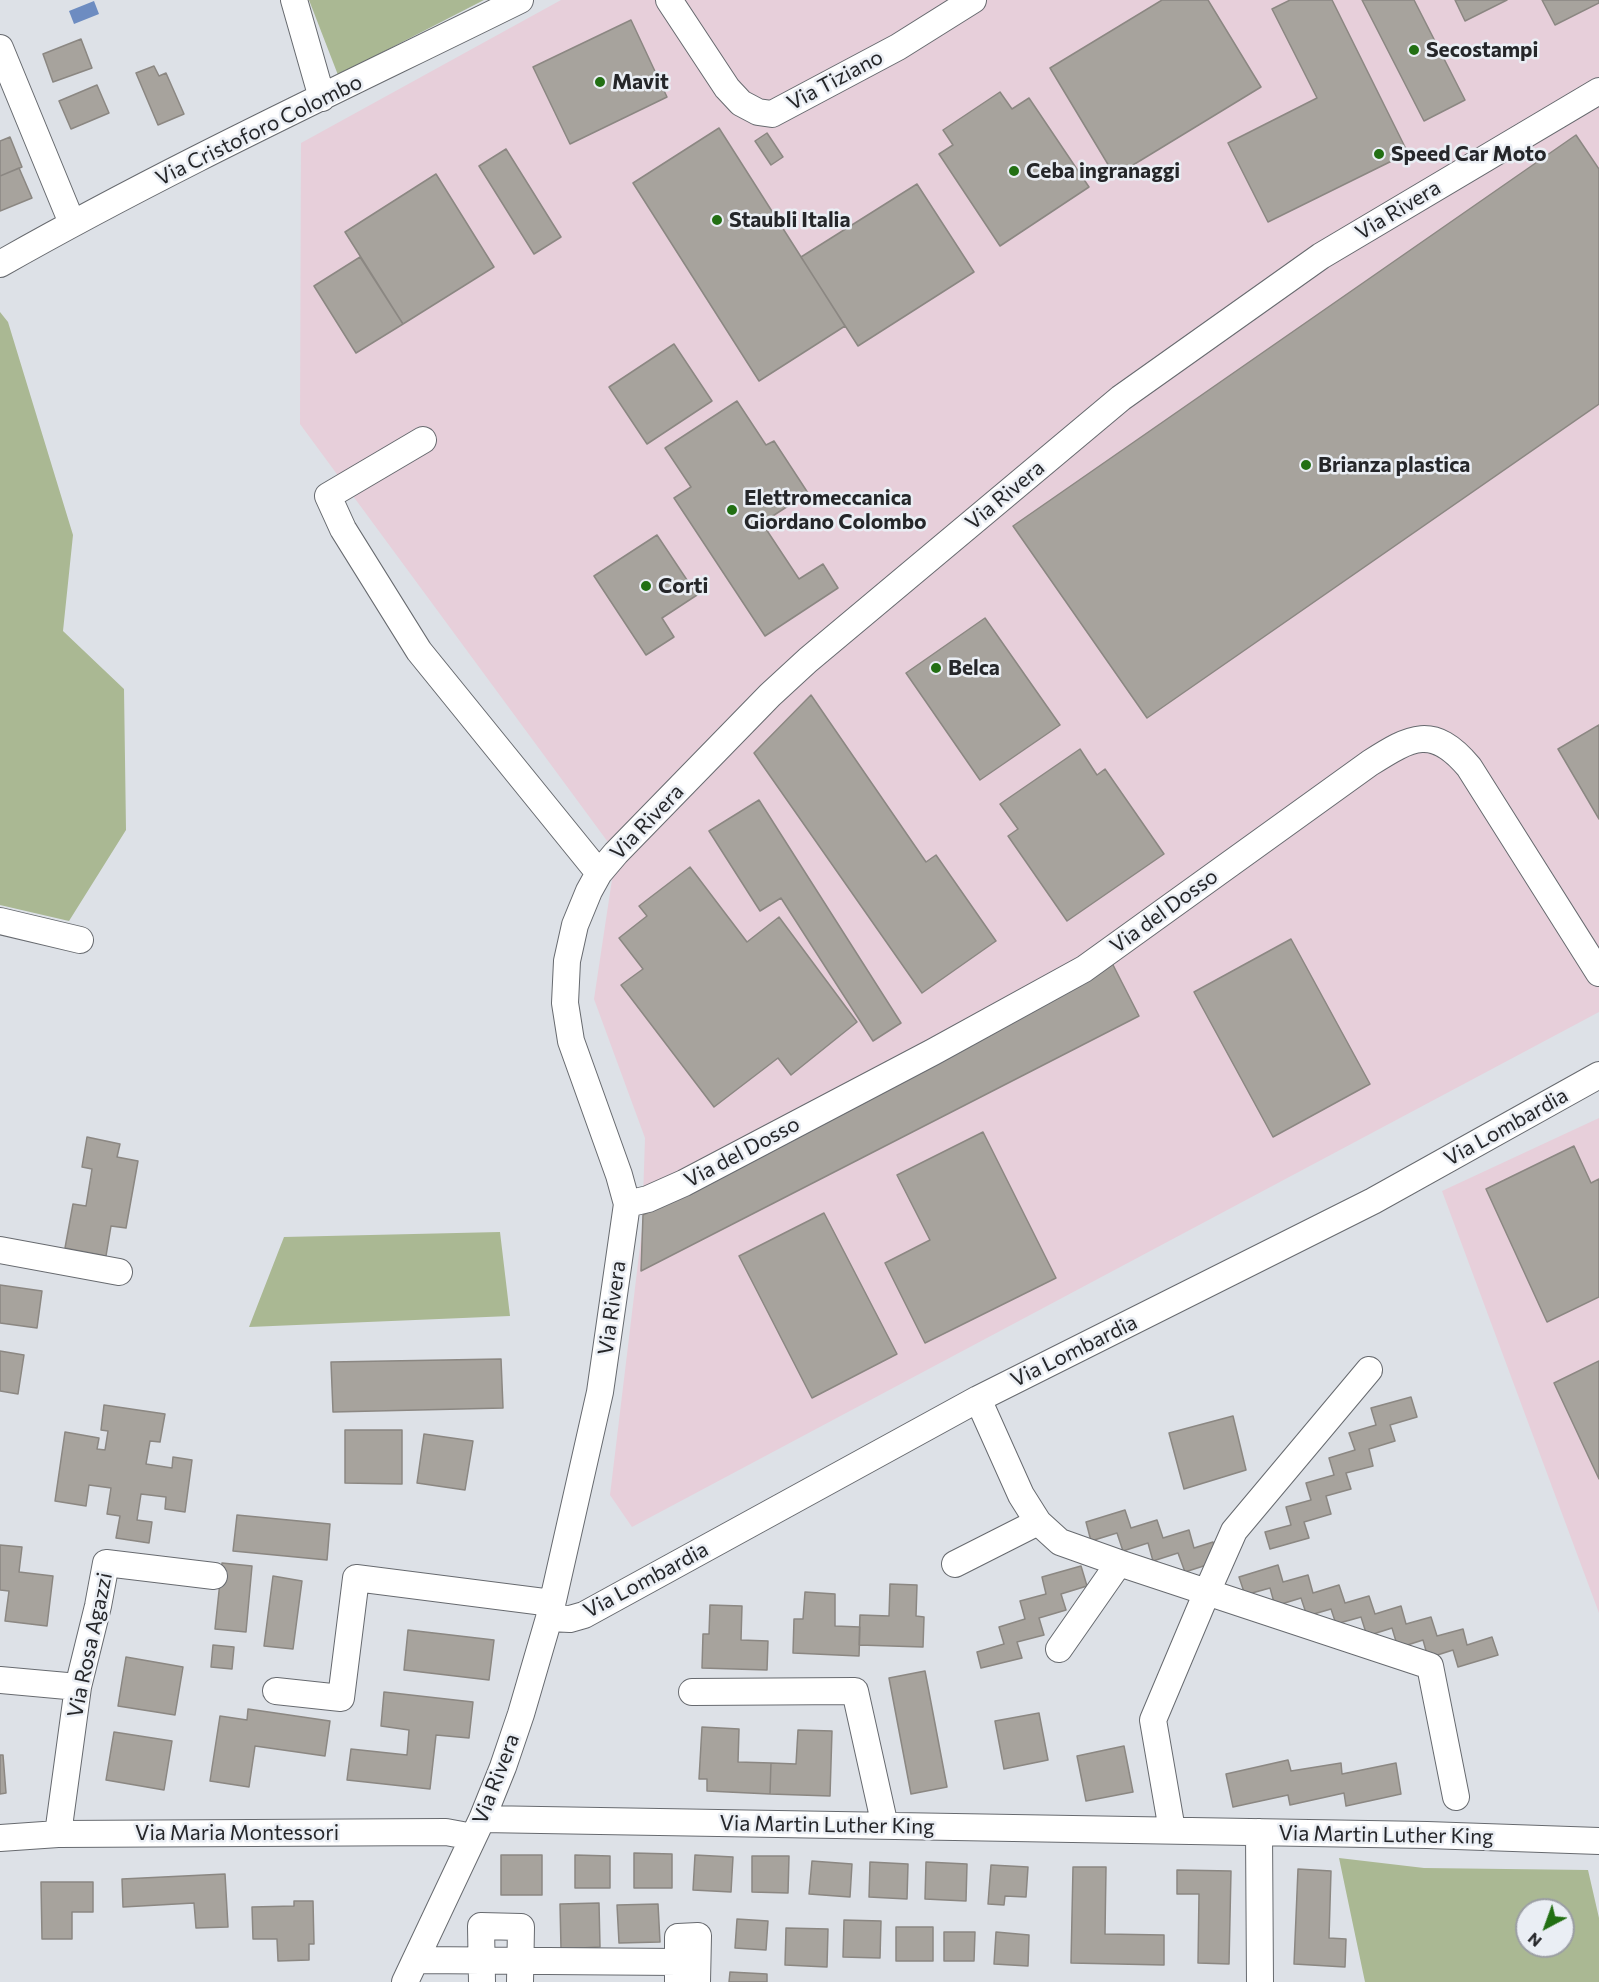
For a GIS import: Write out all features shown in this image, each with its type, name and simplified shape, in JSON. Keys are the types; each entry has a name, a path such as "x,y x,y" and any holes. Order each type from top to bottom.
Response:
{"street":[{"path":"294,0 322,98"},
{"name":"Via Cristoforo Colombo","path":"0,264 72,223 520,0"},
{"name":"Via Tiziano","path":"669,0 727,88 741,103 758,112 772,114 898,47 973,0"},
{"path":"0,48 72,223"},
{"name":"Via Rivera","path":"405,1982 478,1828 503,1767 521,1714 550,1610 600,1392 627,1204 619,1175 571,1041 565,1003 567,961 576,925 589,891 599,873 725,741 808,660 1121,398 1321,256 1599,92"},
{"path":"423,440 328,496 343,529 419,651 599,873"},
{"name":"Via del Dosso","path":"627,1204 648,1199 684,1183 933,1052 1084,969 1370,764 1408,741 1423,738 1435,740 1448,747 1464,762 1599,973"},
{"path":"0,921 80,940"},
{"name":"Via Lombardia","path":"276,1692 340,1698 356,1578 514,1597 570,1619 584,1615 978,1399 1373,1202 1599,1075"},
{"path":"0,1250 119,1272"},
{"path":"1172,1830 1154,1720 1207,1593 1234,1531 1369,1370"},
{"name":"Via Martin Luther King","path":"978,1399 1021,1495 1038,1522 1060,1542 1430,1666 1456,1797"},
{"path":"955,1564 1038,1522"},
{"name":"Via Rosa Agazzi","path":"58,1834 78,1687 106,1563 214,1576"},
{"path":"1059,1649 1119,1563"},
{"path":"0,1680 78,1687"},
{"path":"692,1692 855,1691 885,1826"},
{"name":"Via Martin Luther King","path":"478,1828 885,1826 1426,1835 1599,1841"},
{"name":"Via Maria Montessori","path":"0,1838 58,1834 446,1832 478,1828"},
{"path":"1258,1832 1260,1982"},
{"path":"481,1971 482,1926 520,1927 520,1971"},
{"path":"416,1959 481,1971 678,1972 678,1937 698,1936 697,1982"}],"shaded area":[{"path":"561,0 1599,0 1599,1012 632,1527 610,1495 642,1230 645,1138 594,999 616,853 300,424 301,143"},
{"path":"1599,1118 1599,1613 1442,1191"}],"green space":[{"path":"309,0 484,0 338,75"},
{"path":"0,312 8,322 73,535 63,631 124,689 126,830 69,921 0,905"},
{"path":"500,1232 510,1316 249,1327 284,1237"},
{"path":"1339,1858 1424,1868 1588,1870 1599,1918 1599,1982 1365,1982"}],"water":[{"path":"94,1 99,14 74,24 69,11"}],"building":[{"path":"1162,0 1208,0 1261,87 1115,176 1050,68"},
{"path":"1290,0 1332,0 1408,153 1268,222 1228,143 1317,98 1272,9"},
{"name":"Secostampi","path":"1362,0 1414,0 1465,100 1424,121"},
{"path":"1455,0 1507,0 1465,21"},
{"path":"1542,0 1599,0 1599,3 1555,25"},
{"name":"Mavit","path":"631,20 667,97 570,144 533,67"},
{"path":"81,39 92,68 53,82 43,54"},
{"path":"154,66 159,76 166,73 184,114 158,125 136,73"},
{"path":"97,85 109,113 71,129 59,101"},
{"name":"Ceba ingranaggi","path":"1000,92 1012,109 1029,98 1089,187 1000,246 939,154 953,145 943,130"},
{"name":"Staubli Italia","path":"719,128 845,326 759,381 633,183"},
{"path":"767,133 783,157 771,165 755,141"},
{"name":"Brianza plastica","path":"1576,135 1599,169 1599,404 1147,718 1013,526"},
{"path":"10,137 22,167 0,176 0,141"},
{"path":"506,149 561,237 534,254 479,166"},
{"path":"19,168 32,198 0,211 0,176"},
{"path":"436,174 494,267 403,324 345,232"},
{"path":"917,184 974,272 858,346 801,257"},
{"path":"360,257 403,324 356,353 314,286"},
{"path":"674,344 712,401 647,444 609,387"},
{"name":"Elettromeccanica Giordano Colombo","path":"737,401 766,445 774,441 808,493 762,523 799,579 823,564 838,588 765,636 674,498 691,487 665,448"},
{"name":"Corti","path":"657,535 697,595 662,618 674,637 646,655 594,576"},
{"path":"985,618 1060,725 980,780 906,673"},
{"path":"811,695 926,862 936,855 996,941 922,993 754,753"},
{"path":"1599,725 1599,819 1558,749"},
{"path":"1080,749 1097,775 1105,769 1164,854 1067,921 1008,836 1018,829 1000,804"},
{"path":"759,800 901,1023 873,1041 781,898 760,911 709,831"},
{"path":"690,867 747,942 779,917 857,1022 791,1075 778,1058 714,1107 621,985 643,969 619,938 647,916 639,906"},
{"path":"1291,939 1370,1084 1273,1137 1194,992"},
{"path":"1110,959 1139,1016 641,1271 643,1215 940,1060"},
{"path":"983,1132 1056,1278 925,1343 885,1263 930,1240 897,1175"},
{"path":"87,1137 120,1144 117,1157 138,1161 126,1228 111,1226 106,1256 65,1248 73,1204 86,1206 92,1169 82,1167"},
{"path":"1574,1146 1591,1183 1599,1179 1599,1297 1547,1322 1486,1189"},
{"path":"824,1213 897,1354 812,1398 739,1256"},
{"path":"0,1285 42,1291 37,1328 0,1323"},
{"path":"0,1351 24,1355 18,1394 0,1391"},
{"path":"501,1359 503,1408 333,1412 331,1362"},
{"path":"1599,1361 1599,1479 1554,1383"},
{"path":"1411,1397 1417,1417 1390,1425 1395,1441 1369,1449 1373,1466 1346,1473 1351,1489 1326,1496 1331,1514 1304,1522 1309,1538 1270,1549 1265,1532 1291,1525 1286,1507 1311,1500 1306,1483 1334,1475 1329,1458 1355,1450 1349,1433 1376,1425 1371,1408"},
{"path":"104,1405 165,1414 160,1442 150,1441 146,1464 172,1468 173,1457 192,1460 185,1512 165,1509 166,1497 141,1494 137,1520 152,1522 149,1543 116,1538 120,1516 107,1514 111,1488 89,1485 86,1506 55,1501 65,1432 99,1438 97,1449 105,1450 108,1431 101,1430"},
{"path":"1233,1416 1246,1470 1184,1489 1169,1433"},
{"path":"345,1430 402,1430 402,1484 345,1483"},
{"path":"424,1434 473,1441 465,1490 417,1483"},
{"path":"1125,1510 1131,1528 1157,1520 1163,1538 1189,1530 1194,1548 1213,1542 1219,1561 1185,1572 1178,1553 1153,1561 1148,1543 1123,1551 1117,1533 1091,1541 1086,1522"},
{"path":"237,1515 330,1524 327,1560 233,1551"},
{"path":"0,1545 22,1547 19,1572 53,1576 47,1626 5,1621 9,1591 0,1590"},
{"path":"222,1563 252,1566 246,1632 215,1629"},
{"path":"1278,1565 1283,1582 1308,1575 1313,1593 1339,1585 1345,1603 1369,1596 1375,1614 1401,1606 1406,1624 1431,1617 1437,1636 1463,1629 1467,1645 1492,1637 1498,1655 1458,1667 1453,1650 1428,1658 1423,1640 1398,1648 1392,1628 1367,1636 1361,1617 1336,1624 1331,1609 1307,1616 1301,1598 1275,1606 1270,1588 1245,1595 1239,1577"},
{"path":"1081,1566 1087,1586 1061,1594 1066,1610 1039,1618 1044,1635 1017,1642 1022,1658 981,1668 977,1652 1004,1644 999,1627 1025,1619 1020,1601 1046,1594 1042,1577"},
{"path":"273,1576 302,1581 293,1649 264,1646"},
{"path":"890,1584 917,1585 916,1616 924,1617 923,1647 859,1645 860,1615 889,1616"},
{"path":"805,1592 835,1594 835,1626 860,1627 859,1656 793,1653 794,1619 803,1619"},
{"path":"710,1605 742,1606 741,1640 768,1641 767,1670 702,1668 703,1634 709,1634"},
{"path":"408,1630 494,1640 489,1680 404,1670"},
{"path":"213,1645 234,1647 232,1669 211,1667"},
{"path":"126,1657 183,1667 175,1715 118,1706"},
{"path":"925,1671 947,1787 911,1794 889,1678"},
{"path":"384,1692 473,1702 469,1738 436,1735 430,1789 347,1780 351,1749 407,1755 409,1730 381,1726"},
{"path":"248,1709 330,1721 325,1756 255,1746 249,1787 210,1781 220,1716 247,1720"},
{"path":"1039,1713 1048,1760 1004,1769 995,1721"},
{"path":"702,1727 739,1729 738,1762 771,1763 770,1794 707,1791 707,1779 699,1779"},
{"path":"798,1730 832,1731 830,1796 770,1794 771,1763 796,1764"},
{"path":"114,1732 172,1741 164,1790 106,1780"},
{"path":"1124,1746 1133,1792 1086,1801 1077,1756"},
{"path":"0,1755 3,1755 6,1793 0,1794"},
{"path":"1288,1760 1291,1771 1341,1763 1342,1774 1396,1763 1401,1794 1346,1806 1344,1793 1290,1805 1288,1795 1233,1807 1226,1774"},
{"path":"634,1853 672,1854 672,1888 634,1888"},
{"path":"501,1855 542,1855 542,1895 501,1895"},
{"path":"575,1855 610,1856 610,1888 575,1888"},
{"path":"695,1855 733,1857 731,1892 693,1890"},
{"path":"752,1856 789,1856 788,1893 752,1892"},
{"path":"812,1861 852,1864 850,1897 809,1894"},
{"path":"870,1862 908,1864 907,1899 869,1897"},
{"path":"926,1862 967,1864 966,1901 925,1899"},
{"path":"991,1865 1028,1867 1026,1897 1005,1896 1004,1905 988,1904"},
{"path":"1073,1867 1106,1867 1105,1934 1164,1935 1164,1965 1071,1963"},
{"path":"1298,1869 1331,1871 1329,1938 1346,1939 1345,1967 1294,1964"},
{"path":"1177,1870 1231,1871 1229,1964 1198,1963 1199,1894 1177,1894"},
{"path":"225,1874 228,1927 196,1928 194,1903 123,1907 122,1879"},
{"path":"41,1882 93,1882 93,1912 72,1912 72,1939 42,1939"},
{"path":"294,1901 313,1901 314,1944 309,1944 309,1960 278,1961 277,1939 253,1939 252,1907 294,1906"},
{"path":"599,1903 600,1947 561,1949 560,1904"},
{"path":"658,1904 660,1942 619,1943 617,1905"},
{"path":"737,1919 768,1921 766,1950 735,1948"},
{"path":"844,1920 881,1921 880,1958 843,1957"},
{"path":"896,1927 933,1927 933,1961 896,1961"},
{"path":"786,1928 828,1929 827,1967 785,1965"},
{"path":"944,1932 975,1932 974,1961 944,1961"},
{"path":"996,1932 1029,1935 1028,1966 994,1964"},
{"path":"730,1972 767,1974 767,1982 729,1982"}],"place":[{"name":"Secostampi","path":"1414,50"},
{"name":"Mavit","path":"600,82"},
{"name":"Speed Car Moto","path":"1379,154"},
{"name":"Ceba ingranaggi","path":"1014,171"},
{"name":"Staubli Italia","path":"717,220"},
{"name":"Brianza plastica","path":"1306,465"},
{"name":"Elettromeccanica Giordano Colombo","path":"732,510"},
{"name":"Corti","path":"646,586"},
{"name":"Belca","path":"936,668"}]}
